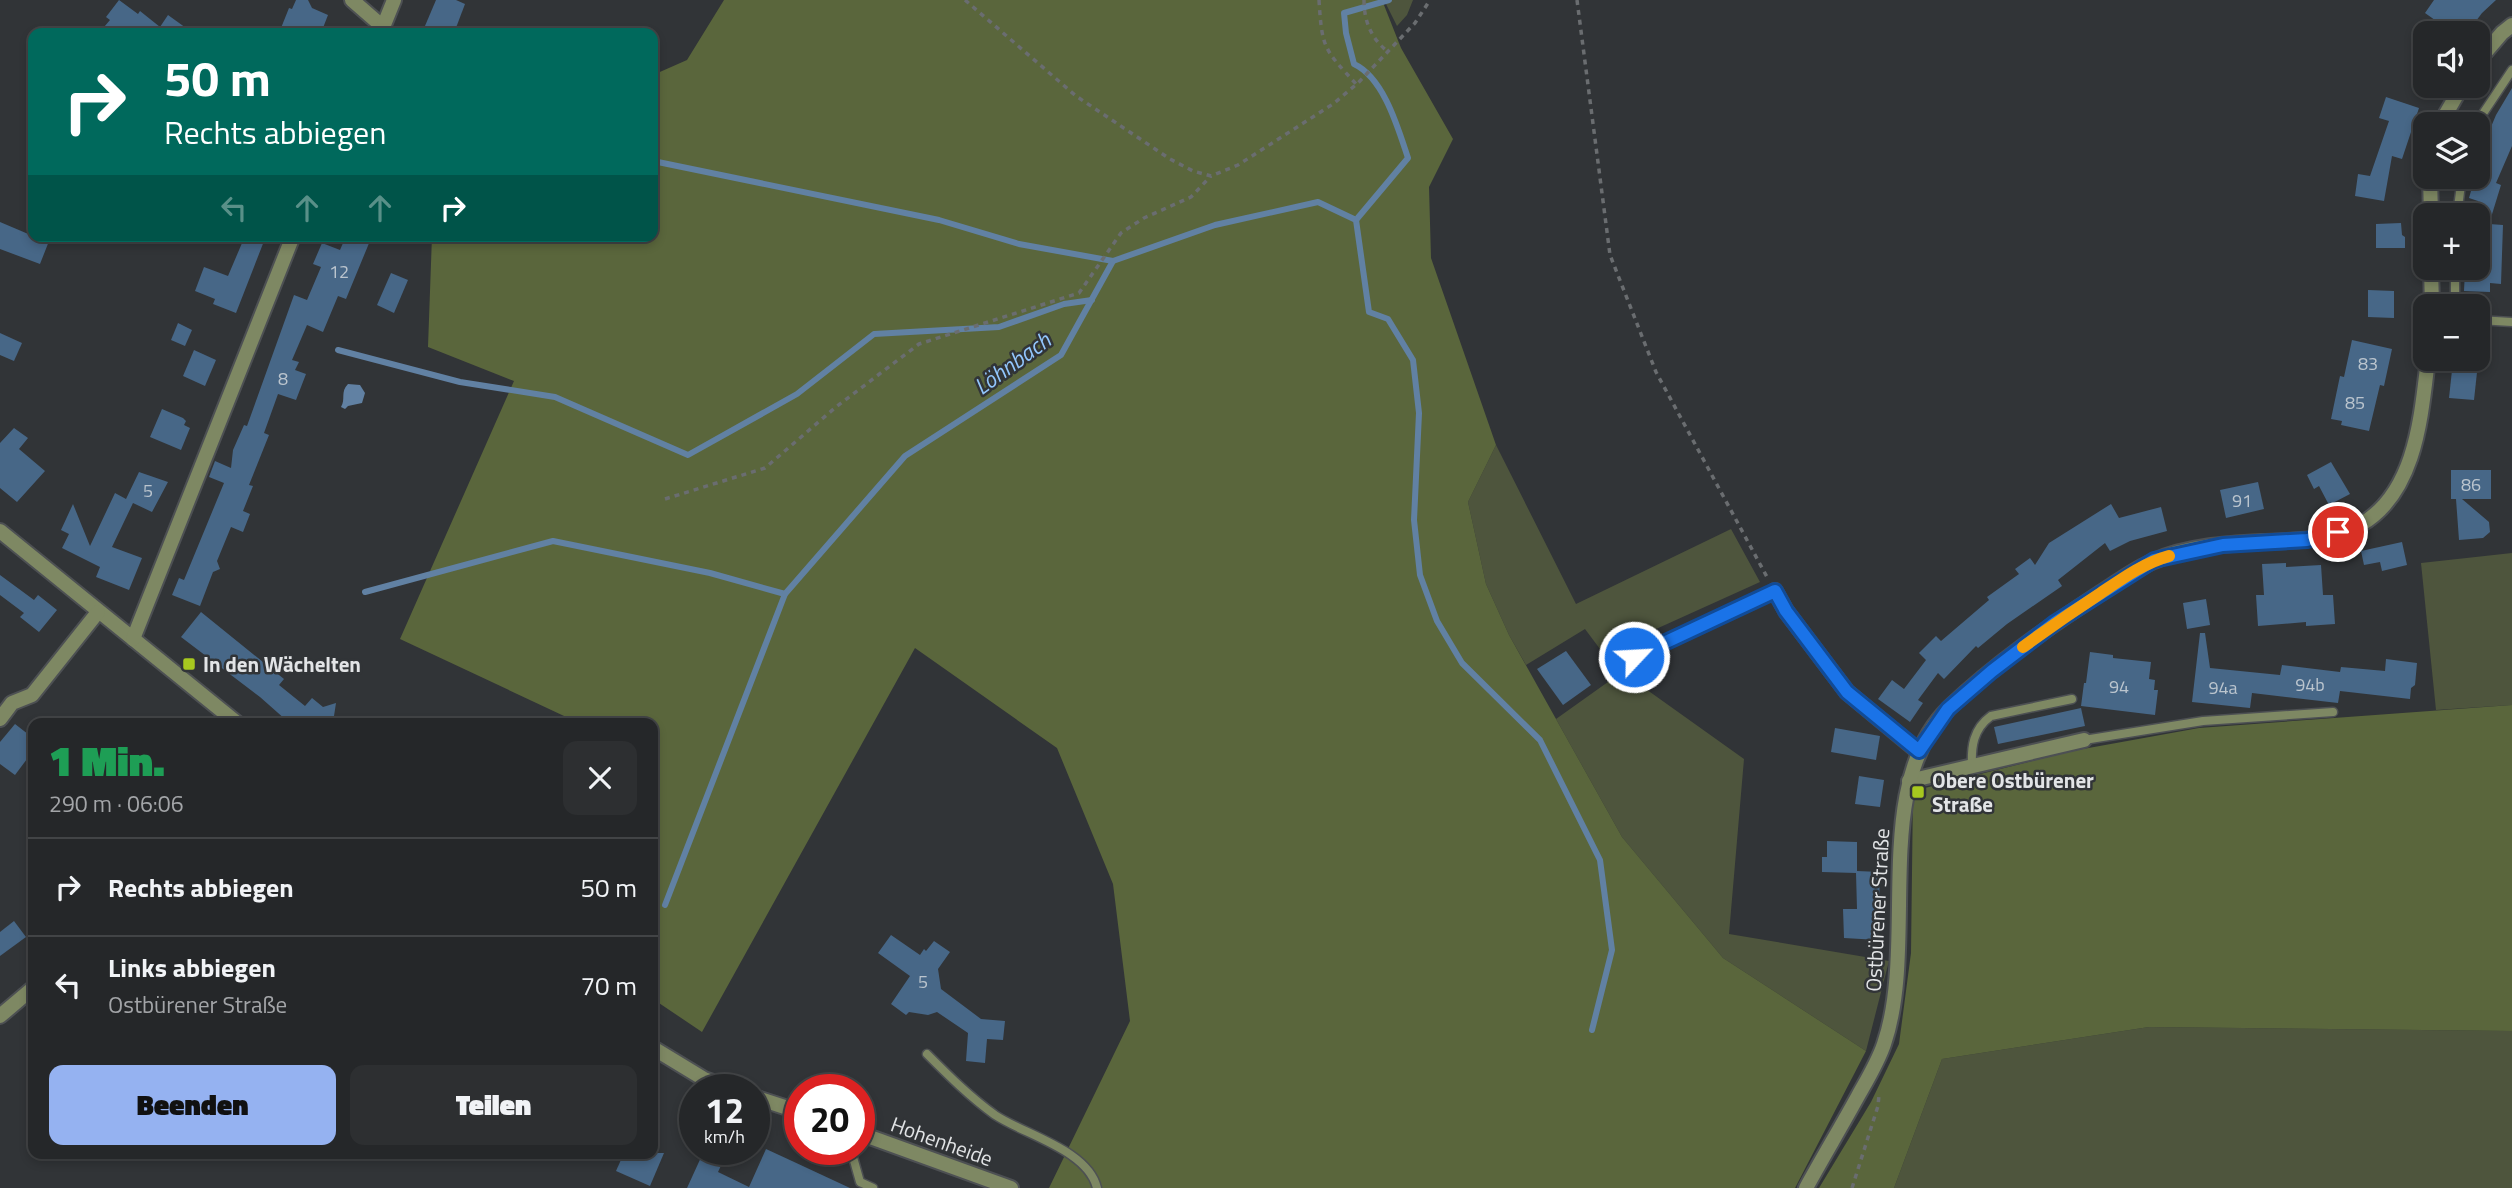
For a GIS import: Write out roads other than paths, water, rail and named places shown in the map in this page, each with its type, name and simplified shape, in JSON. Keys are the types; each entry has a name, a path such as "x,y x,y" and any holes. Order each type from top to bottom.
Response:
{"street":[{"path":"352,0 379,28"},
{"path":"382,28 394,0"},
{"path":"2490,47 2512,25"},
{"path":"133,639 290,242"},
{"name":"Ostbürener Straße","path":"1806,1188 1884,1044 1895,996 1900,950 1903,810 1919,751 1948,709 2056,622 2154,560 2223,545 2307,540 2358,526 2376,514 2394,495 2406,473 2423,405 2427,371"},
{"path":"0,531 231,718"},
{"path":"1775,591 1786,611 1847,692 1919,751"},
{"path":"0,719 12,703 33,695 98,612"},
{"path":"1909,781 2084,740"},
{"path":"0,1016 28,992"},
{"path":"658,1051 696,1074"},
{"name":"Hohenheide","path":"875,1139 1011,1188"}],"lane":[{"path":"2484,112 2512,69"},
{"path":"2490,321 2512,322"},
{"path":"1634,657 1775,591"},
{"path":"1972,768 1971,747 1975,735 1983,722 1991,716 2072,699"},
{"path":"2084,740 2203,721 2333,712"},
{"path":"927,1054 958,1085 996,1115 1076,1157 1096,1180 1097,1188"},
{"path":"855,1165 860,1182 873,1188"}],"water":[{"path":"348,384 360,385 365,393 362,403 345,409 341,407"}],"waterway":[{"name":"Löhnbach","path":"665,905 785,594 905,456 1061,355 1113,261 1215,225 1318,202 1356,220 1408,158 1382,92 1374,80 1354,64 1346,33 1344,13 1389,0"},
{"path":"658,162 939,220 1019,244 1113,261"},
{"path":"1356,220 1369,312 1388,319 1413,360 1419,413 1414,520 1420,575 1437,621 1462,663 1540,740 1600,860 1612,950 1592,1030"},
{"path":"338,350 460,382 555,397 688,455 797,394 874,334 999,327 1064,304 1092,300"},
{"path":"365,592 553,541 710,573 785,594"}],"place":[{"name":"In den Wächelten","path":"189,664"},
{"name":"Obere Ostbürener Straße","path":"1918,792"}]}
